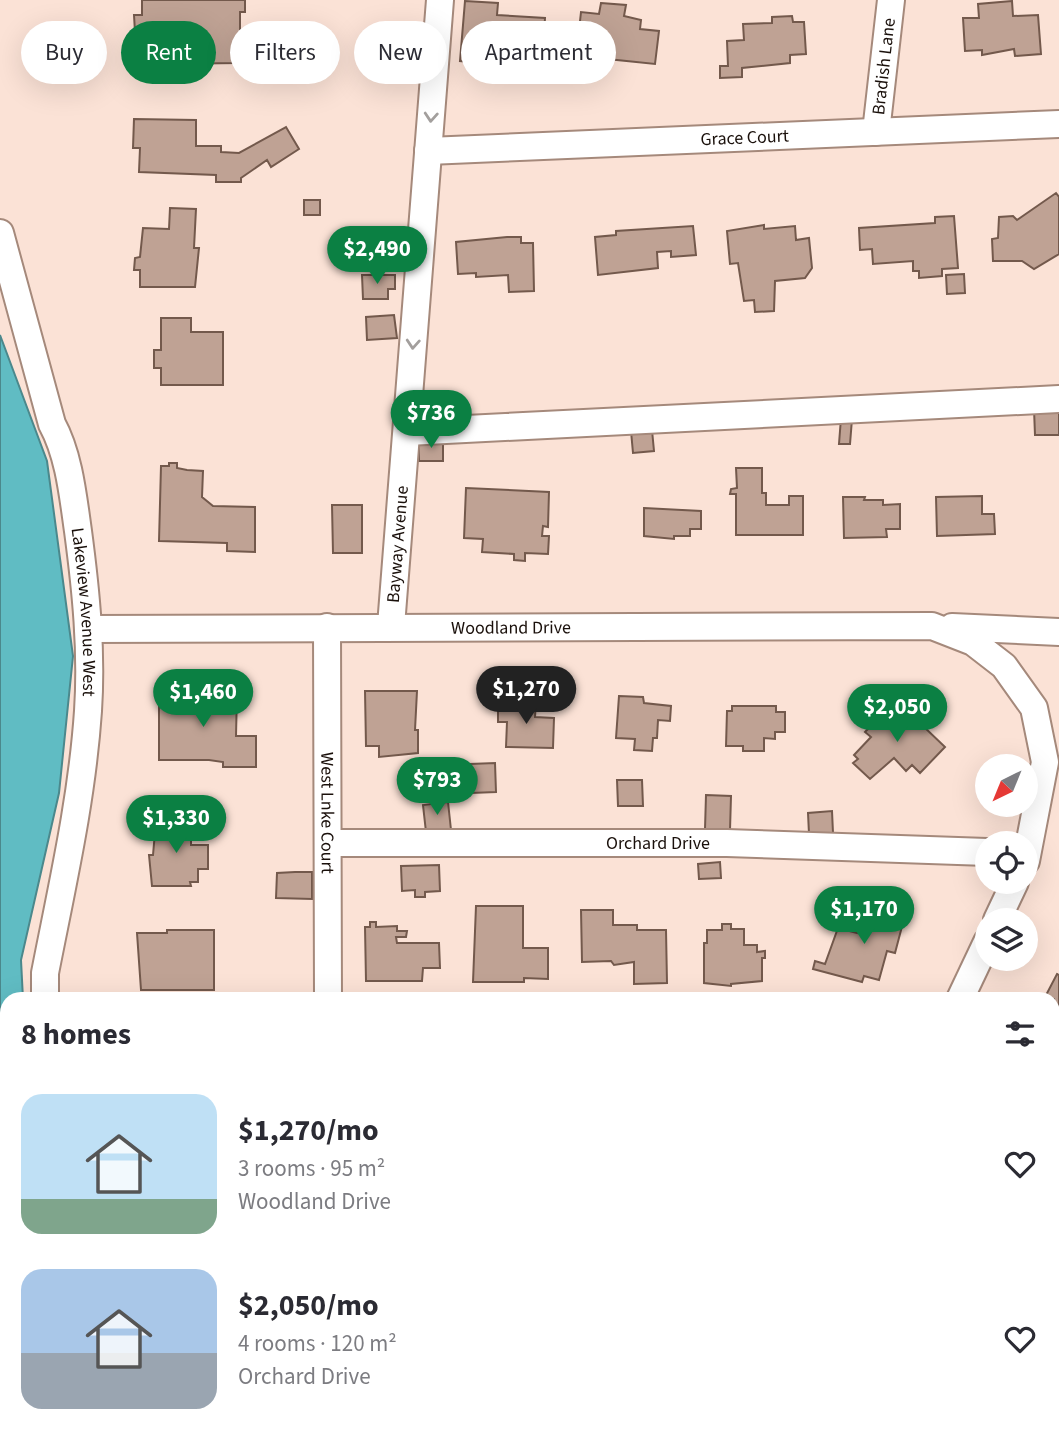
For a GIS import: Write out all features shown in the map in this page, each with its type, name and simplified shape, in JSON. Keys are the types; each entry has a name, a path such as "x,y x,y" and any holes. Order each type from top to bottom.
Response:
{"street":[{"name":"Bayway Avenue","path":"391,626 440,0"},
{"name":"Bradish Lane","path":"876,132 891,0"},
{"name":"Grace Court","path":"428,151 1059,124"},
{"name":"Lakeview Avenue West","path":"0,233 52,424 61,441 76,518 89,629 88,709 79,797 45,973 45,992"},
{"path":"0,297 22,318"},
{"path":"407,432 1059,399"},
{"name":"Woodland Drive","path":"89,629 932,626 1059,632"},
{"name":"Woodland Drive","path":"932,626 973,642 1004,666 1034,708 1045,762 1032,831"},
{"name":"West Lnke Court","path":"327,627 330,843 328,992"},
{"name":"Orchard Drive","path":"330,843 727,844 975,852"},
{"path":"963,992 975,967"}],"water":[{"path":"0,335 47,461 73,656 59,793 21,960 23,992 0,992"}],"building":[{"path":"142,0 245,0 245,12 240,12 240,21 230,21 230,63 216,63 216,21 134,21 134,15 142,15"},
{"path":"465,1 498,3 497,15 545,18 545,21 463,21"},
{"path":"1012,1 1013,16 1038,15 1041,54 1015,56 1014,49 982,55 982,50 965,51 963,18 979,18 978,4"},
{"path":"601,3 626,5 624,16 641,20 640,29 659,31 655,64 616,60 616,21 580,21 581,12 599,14"},
{"path":"792,16 793,22 804,22 806,54 790,55 790,63 742,68 742,77 720,78 720,66 728,66 727,41 744,40 743,24 772,23 772,17"},
{"path":"134,119 196,120 196,146 221,146 221,152 239,153 286,127 299,149 271,167 267,160 241,178 241,182 216,182 216,175 139,172 140,148 133,148"},
{"path":"1056,193 1059,197 1059,254 1034,269 1022,261 993,261 992,239 998,238 999,217 1013,216 1017,220"},
{"path":"304,200 320,200 320,215 304,215"},
{"path":"170,208 196,209 194,248 199,248 195,287 140,287 140,270 134,270 135,258 140,257 143,228 169,229"},
{"path":"954,216 958,268 942,269 942,276 919,278 919,271 913,271 913,261 873,264 872,249 860,250 859,228 935,223 935,217"},
{"path":"764,225 764,229 795,226 796,240 809,238 812,268 805,278 775,281 774,311 755,312 754,300 744,301 738,263 730,264 727,231"},
{"path":"693,226 696,255 671,257 671,251 657,252 658,268 598,275 595,237 616,235 616,231"},
{"path":"521,237 521,243 533,243 534,291 509,292 508,275 476,277 476,273 458,274 456,242"},
{"path":"964,274 965,293 947,294 946,275"},
{"path":"362,275 395,275 395,289 388,289 388,299 363,299"},
{"path":"394,315 397,338 367,340 366,317"},
{"path":"161,318 191,318 191,332 223,332 223,385 161,385 161,368 154,368 154,350 161,350"},
{"path":"1059,408 1059,435 1035,435 1034,409"},
{"path":"841,418 852,419 850,444 839,444"},
{"path":"652,430 654,451 633,453 631,431"},
{"path":"419,439 443,439 443,461 419,461"},
{"path":"169,463 177,463 177,468 203,471 202,497 213,506 255,507 255,552 227,551 227,543 159,541 161,466 169,466"},
{"path":"736,468 762,468 762,493 766,493 766,505 789,505 789,496 803,496 803,535 736,535 736,494 730,494 731,489 737,488"},
{"path":"466,488 549,492 548,527 543,526 542,536 549,536 548,554 525,553 525,561 514,560 514,554 482,552 483,539 464,538"},
{"path":"982,496 982,514 994,514 995,534 937,536 936,497"},
{"path":"843,497 883,500 883,505 900,504 900,529 886,529 887,537 844,538"},
{"path":"332,505 362,505 362,553 333,553"},
{"path":"644,508 701,511 701,529 690,529 690,536 674,536 674,539 644,536"},
{"path":"159,690 237,692 236,736 256,736 256,767 223,767 223,762 209,760 159,760"},
{"path":"365,691 417,691 415,730 418,730 418,753 379,757 379,746 366,746"},
{"path":"619,696 643,697 644,703 671,706 670,721 658,720 657,738 653,738 652,751 634,750 635,739 616,738"},
{"path":"503,701 536,701 535,717 554,718 553,748 506,747 507,722 498,722 498,710 502,710"},
{"path":"899,703 945,747 920,773 912,765 906,771 894,758 870,779 853,763 858,759 854,755 871,737 865,732 878,719 881,722"},
{"path":"732,706 776,706 776,712 785,712 785,732 775,732 775,739 764,738 764,751 743,751 743,746 726,746 727,711 732,711"},
{"path":"495,763 496,792 471,793 470,764"},
{"path":"617,780 642,780 643,806 618,806"},
{"path":"706,795 731,796 730,830 705,829"},
{"path":"448,802 451,830 426,832 423,805"},
{"path":"832,811 833,833 809,834 808,813"},
{"path":"156,821 191,821 191,845 208,845 208,869 198,869 198,882 190,882 191,886 152,886 149,855 153,855"},
{"path":"720,862 721,878 699,879 698,864"},
{"path":"439,865 440,891 425,892 425,897 415,897 415,890 402,891 401,866"},
{"path":"312,872 312,899 276,898 277,873"},
{"path":"876,904 881,905 880,909 905,915 895,953 887,951 879,980 864,976 862,982 813,969 815,961 825,964 838,928 857,933 864,905 875,908"},
{"path":"476,906 523,906 523,948 548,948 548,979 473,982"},
{"path":"581,910 613,910 613,925 637,925 637,930 666,930 667,983 634,984 634,962 614,965 611,961 582,962"},
{"path":"370,922 376,922 376,927 397,926 397,931 407,931 406,937 396,937 397,943 439,943 440,968 423,968 422,981 366,981 365,927 370,927"},
{"path":"722,924 731,924 731,929 744,929 744,945 757,945 757,952 765,951 765,958 762,958 762,981 731,986 704,983 704,943 707,943 707,930 722,930"},
{"path":"167,930 214,930 214,990 141,990 137,933 167,933"},
{"path":"1057,974 1059,975 1059,992 1048,992"}]}
